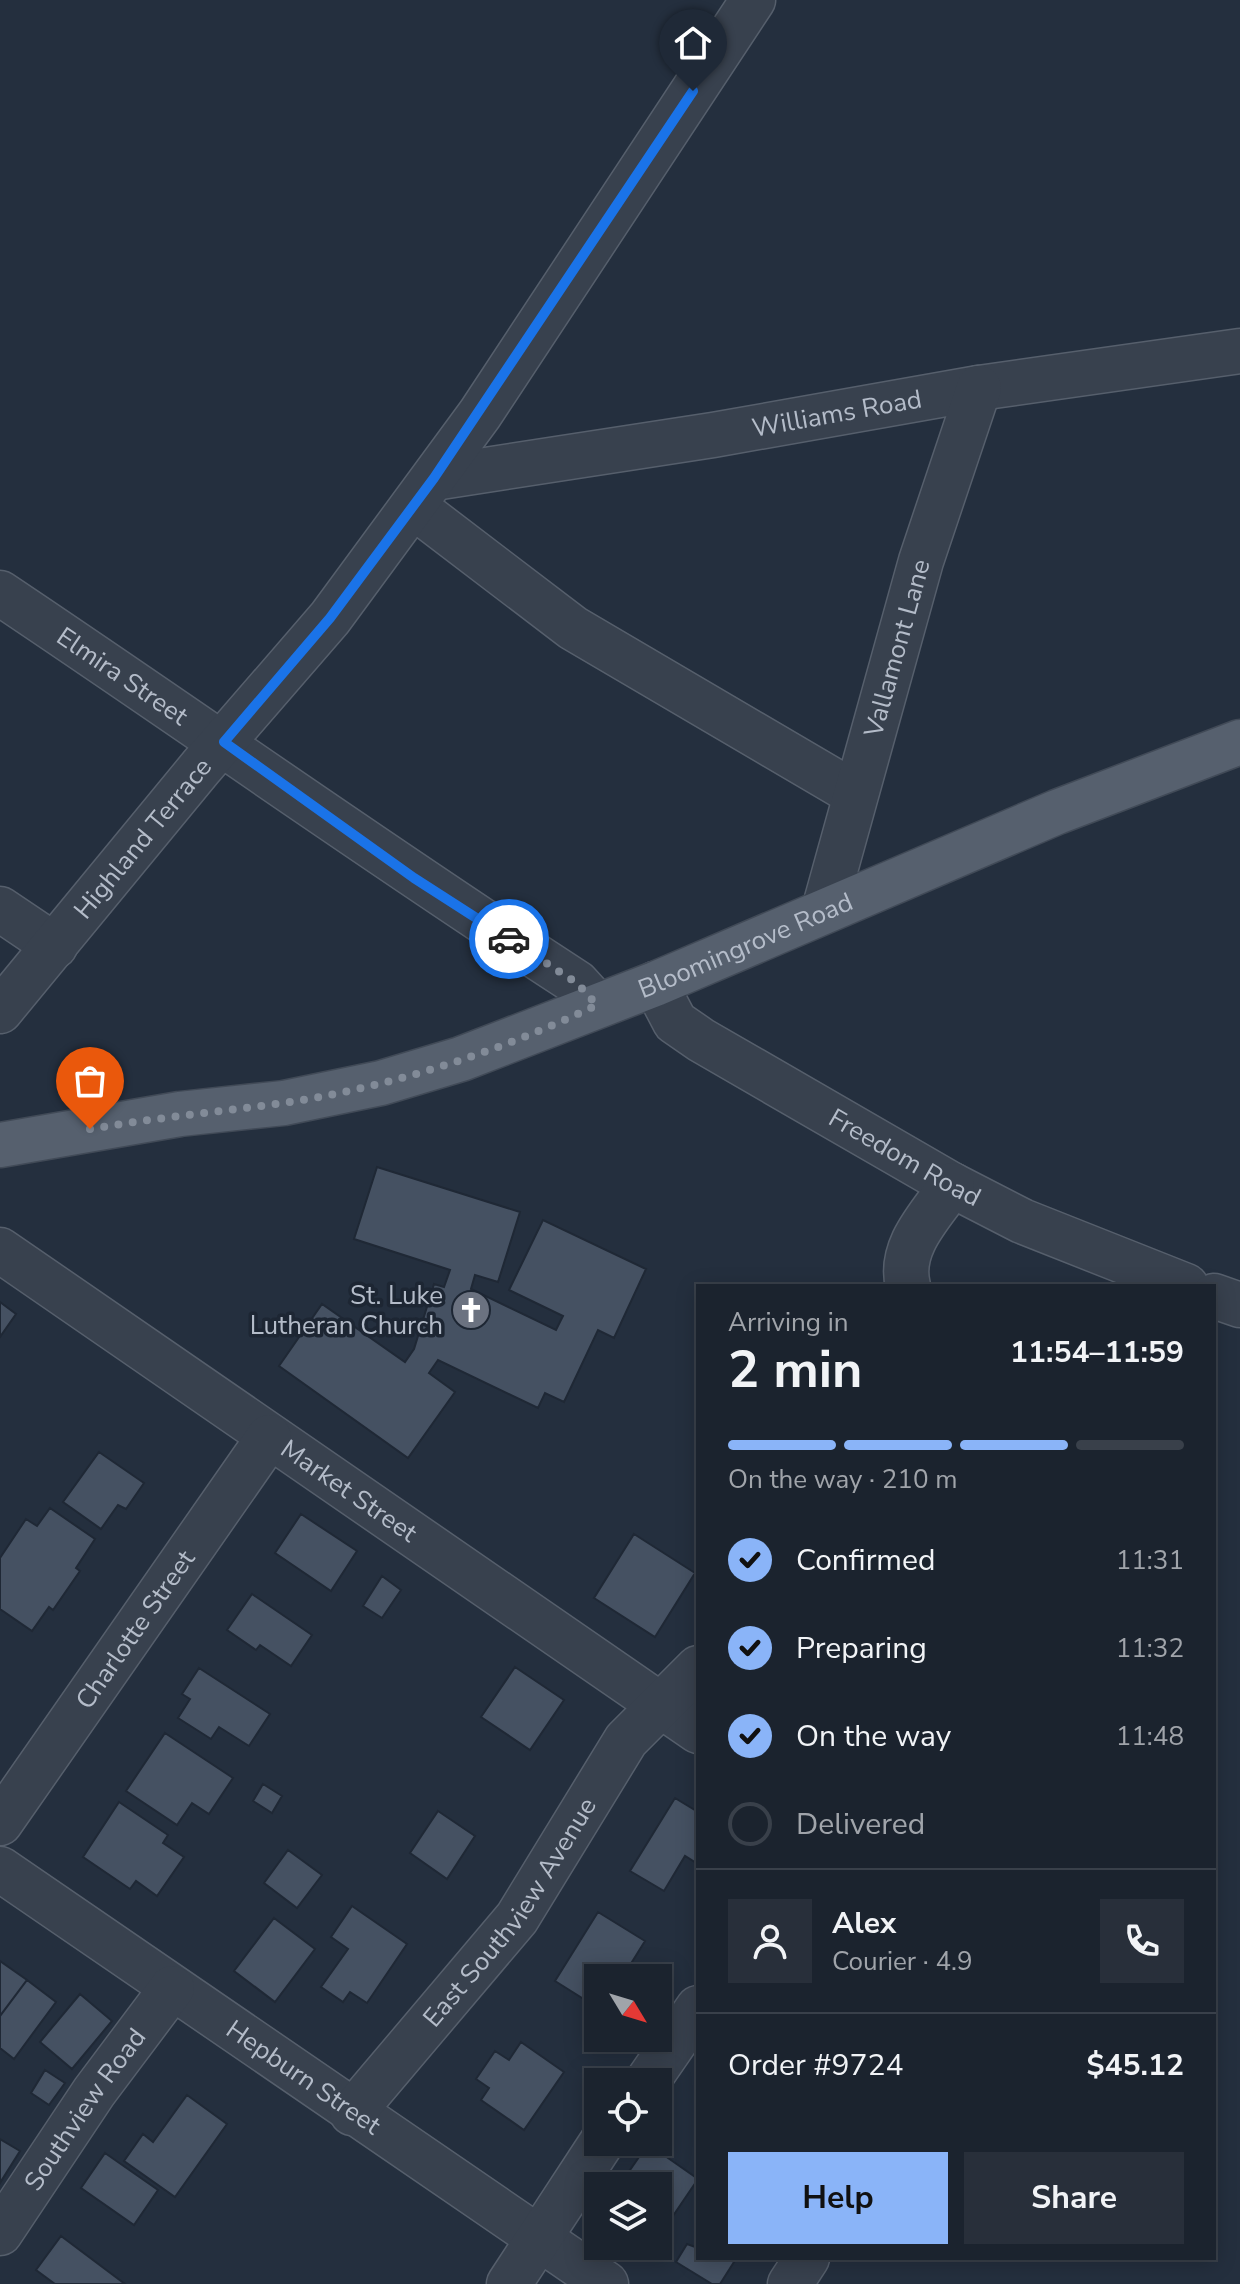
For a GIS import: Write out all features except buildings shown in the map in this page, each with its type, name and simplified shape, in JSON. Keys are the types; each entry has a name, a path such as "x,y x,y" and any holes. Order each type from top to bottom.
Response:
{"main road":[{"name":"Bloomingrove Road","path":"0,1145 180,1114 284,1103 381,1083 476,1054 655,984 1057,812 1240,742"}],"street":[{"name":"Highland Terrace","path":"0,1011 330,618 423,492 753,0"},
{"name":"Williams Road","path":"423,492 713,435 979,388 1240,351"},
{"name":"Vallamont Lane","path":"824,910 854,793 921,561 979,388"},
{"path":"423,492 573,628 854,793"},
{"name":"Elmira Street","path":"0,593 224,742 414,878 577,983 597,1005"},
{"path":"0,909 55,946"},
{"name":"Freedom Road","path":"655,984 675,1022 701,1040 952,1185 1022,1221 1181,1284"},
{"path":"908,1284 905,1273 909,1248 952,1185"},
{"name":"Market Street","path":"0,1250 696,1730"},
{"path":"1216,1297 1240,1305"},
{"name":"Charlotte Street","path":"0,1823 269,1437"},
{"name":"East Southview Avenue","path":"352,2113 517,1918 626,1740 696,1670"},
{"name":"Hepburn Street","path":"0,1869 352,2113 606,2284"},
{"name":"Southview Road","path":"0,2233 94,2092 172,1988"},
{"path":"657,2068 696,2011"},
{"path":"509,2284 593,2156"},
{"path":"790,2284 806,2260"}],"way so far":[{"path":"90,1129 180,1114 284,1103 381,1083 461,1059 562,1022 597,1005 577,983 509,939"}],"place":[{"name":"St. Luke Lutheran Church","path":"471,1310"}],"route":[{"path":"509,939 414,878 224,742 330,618 434,478 480,414 693,91"}]}
